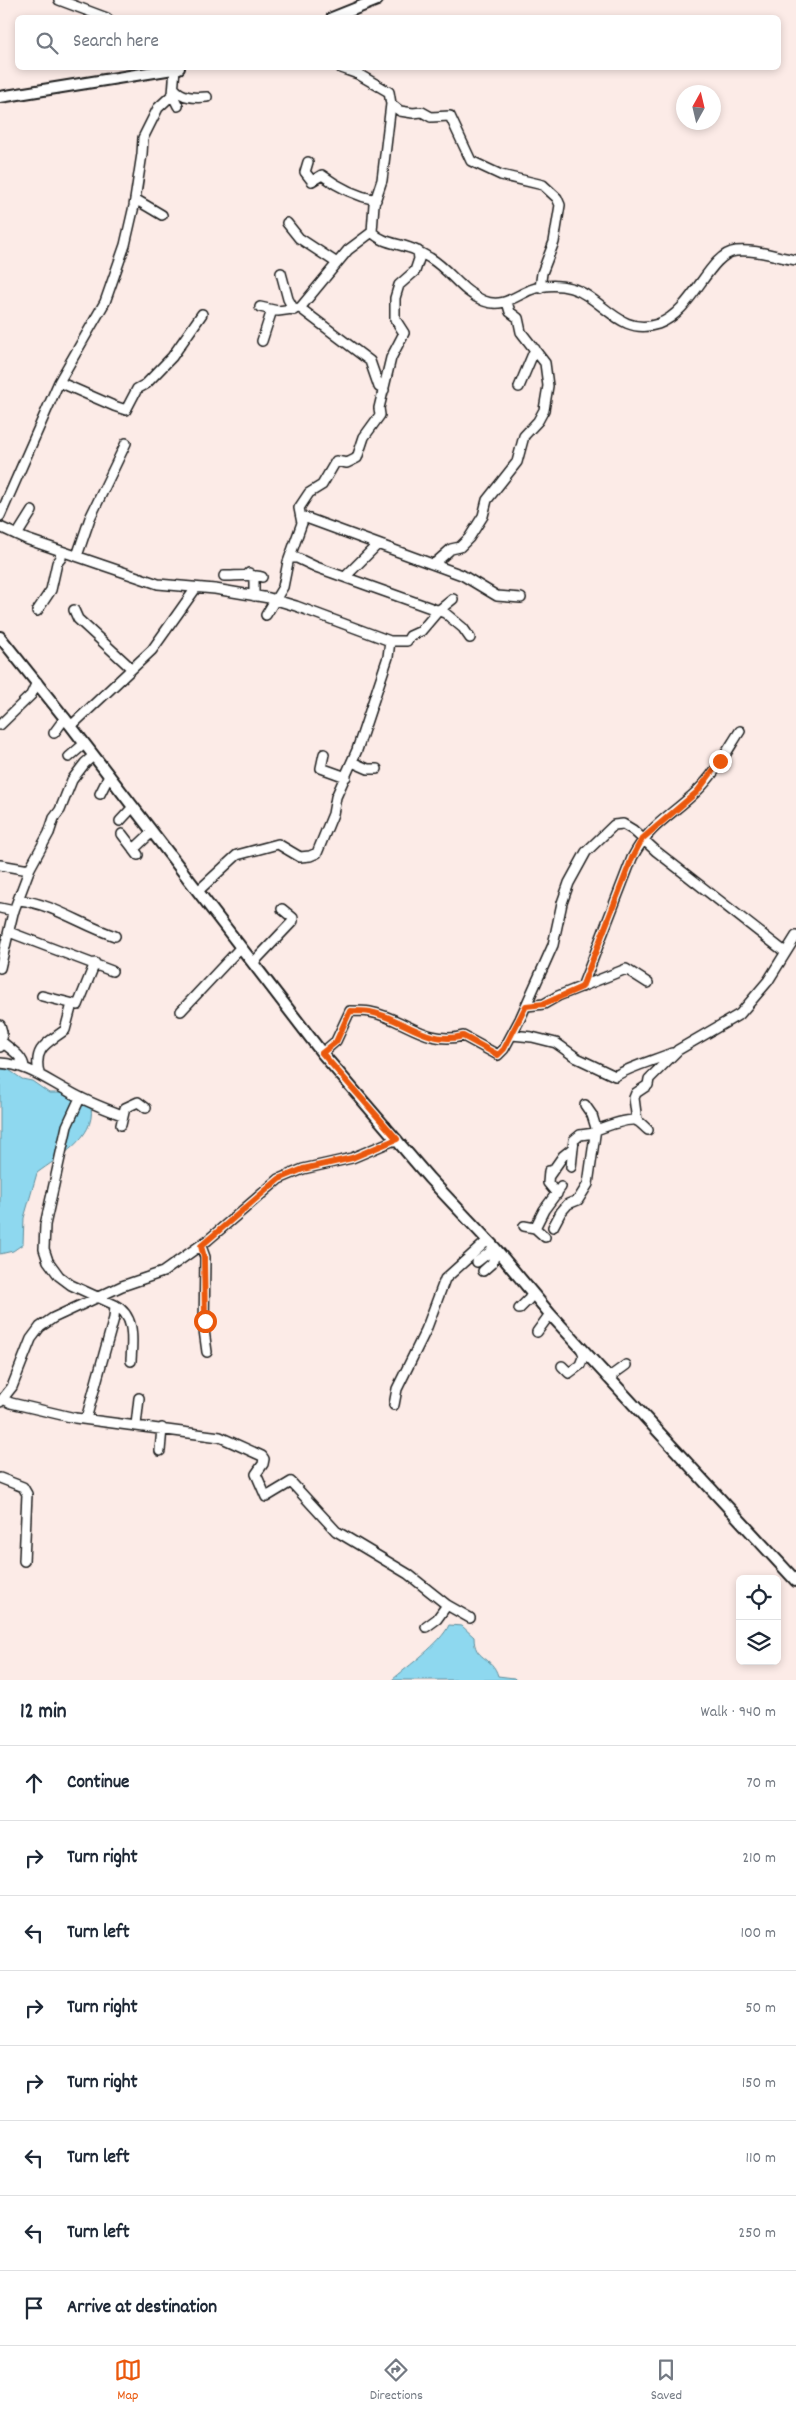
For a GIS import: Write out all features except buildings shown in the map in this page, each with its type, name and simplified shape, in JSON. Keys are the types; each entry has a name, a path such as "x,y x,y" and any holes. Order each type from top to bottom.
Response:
{"street":[{"path":"59,0 99,15"},
{"path":"339,15 372,1"},
{"path":"0,97 163,70"},
{"path":"175,70 174,98 178,106"},
{"path":"260,308 272,310 297,309 348,250 372,232 376,200 382,180 391,104 389,92 384,88 347,70"},
{"path":"174,88 179,94 195,98 207,97"},
{"path":"0,516 59,382 105,302 125,245 135,199 143,138 158,108 173,94 174,88"},
{"path":"391,104 400,111 413,114 422,112 431,117 450,116 471,161 501,175 543,185 557,198 560,205 554,242 542,273 540,288"},
{"path":"308,162 305,172 312,181 322,175 345,189 376,200"},
{"path":"135,199 162,215"},
{"path":"287,223 299,238 337,263"},
{"path":"372,232 389,242 418,251 433,260 472,295 485,302 507,302 553,284 572,288 589,297 623,323 640,327 658,324 677,314 722,256 735,251 765,252 796,260"},
{"path":"266,616 283,587 302,523 299,508 310,493 322,485 336,461 347,463 357,458 364,437 380,415 391,358 404,333 395,319 395,298 398,285 415,271 419,259 418,251"},
{"path":"281,273 288,299 297,309 370,361 378,387 384,390"},
{"path":"434,564 451,549 460,547 469,538 483,516 487,500 518,462 524,436 538,421 544,410 548,386 545,363 521,332 518,318 510,312 507,302"},
{"path":"262,342 272,310"},
{"path":"59,382 126,410 137,388 146,384 172,357 202,314"},
{"path":"519,387 535,349"},
{"path":"77,556 90,518 126,443"},
{"path":"18,535 32,511"},
{"path":"301,516 462,575 496,596 521,598"},
{"path":"0,528 60,551 158,584 274,600 296,606 390,641 407,641 410,636 421,630 438,610 453,599"},
{"path":"344,577 377,545"},
{"path":"37,611 51,590 56,563 61,558 60,551"},
{"path":"291,558 297,558 316,567 438,610 453,619 470,638"},
{"path":"249,573 254,579 254,596"},
{"path":"224,576 247,577 249,573"},
{"path":"249,573 262,578"},
{"path":"54,733 152,650 196,588"},
{"path":"74,610 78,619 131,668"},
{"path":"0,637 68,722 132,808 322,1053 550,1314 796,1580"},
{"path":"198,891 222,867 242,853 278,844 300,857 315,854 333,814 336,797 352,762 388,657 390,641"},
{"path":"0,725 31,694 37,682"},
{"path":"582,987 632,858 642,839 697,792 709,778 740,731"},
{"path":"69,756 84,744"},
{"path":"324,754 321,768 346,777"},
{"path":"0,968 14,911 29,870 49,833 54,818 60,810 72,780 84,763 94,756"},
{"path":"352,762 368,769 377,769"},
{"path":"100,794 108,776"},
{"path":"120,821 132,808"},
{"path":"322,1053 336,1042 350,1011 371,1012 436,1038 449,1040 463,1036 498,1055 512,1035 552,945 569,883 586,852 614,825 623,824 785,952"},
{"path":"122,834 136,852 152,832"},
{"path":"0,865 29,870"},
{"path":"19,900 70,915 115,936"},
{"path":"0,908 14,911"},
{"path":"253,964 294,921 282,909"},
{"path":"8,932 95,963 112,971"},
{"path":"512,1035 556,1043 577,1058 615,1076 642,1062 653,1061 678,1050 740,1014 768,981 796,936"},
{"path":"181,1011 240,948"},
{"path":"42,996 78,1005 81,1002 95,963"},
{"path":"526,1006 544,1004 626,969 648,983"},
{"path":"39,1073 36,1059 48,1040 65,1030 72,1004"},
{"path":"0,1024 1,1045 16,1053 24,1062 24,1067"},
{"path":"648,1130 637,1120 634,1098 636,1093 648,1085 649,1079 678,1050"},
{"path":"0,1064 24,1067 39,1073 80,1098 122,1115"},
{"path":"80,1098 66,1126 42,1240 48,1261 59,1276 72,1285 116,1305 124,1312 130,1324 131,1361"},
{"path":"121,1125 125,1108 138,1102 146,1108"},
{"path":"553,1227 565,1208 571,1202 578,1200 588,1184 596,1131 592,1115 585,1105"},
{"path":"571,1167 574,1140 580,1135 615,1123 637,1120"},
{"path":"397,1139 352,1158 303,1169 279,1179 201,1246 164,1272 122,1286 53,1318 40,1327 31,1339 12,1387 1,1401 86,1419 220,1437 262,1456 264,1464 256,1474 266,1497 291,1482 336,1531 408,1574 448,1605 470,1618"},
{"path":"535,1228 559,1191 548,1183 549,1173 573,1148"},
{"path":"524,1226 535,1228 545,1237"},
{"path":"201,1246 204,1257 204,1330 207,1352"},
{"path":"477,1262 491,1247"},
{"path":"482,1271 492,1262 495,1255 491,1247"},
{"path":"394,1405 398,1389 426,1330 444,1279 491,1247"},
{"path":"519,1309 532,1293"},
{"path":"86,1419 116,1305"},
{"path":"537,1332 550,1314"},
{"path":"562,1366 569,1373 580,1365 584,1355 580,1346"},
{"path":"608,1378 626,1365"},
{"path":"136,1425 139,1398"},
{"path":"160,1451 162,1428"},
{"path":"0,1478 24,1487 27,1494 24,1561"},
{"path":"426,1627 437,1619 448,1605"}],"water":[{"path":"0,1069 9,1070 22,1079 32,1081 49,1093 61,1093 91,1107 91,1118 88,1128 74,1146 37,1173 24,1218 23,1244 13,1251 0,1254"},
{"path":"449,1625 462,1626 474,1637 477,1650 492,1664 498,1676 514,1678 516,1680 392,1680 432,1647"}],"route":[{"path":"205,1321 204,1257 201,1246 279,1179 303,1169 352,1158 397,1139 322,1053 336,1042 350,1011 371,1012 436,1038 449,1040 463,1036 498,1055 504,1049 526,1006 544,1004 558,996 582,987 632,858 642,839 658,823 697,792 720,761"}]}
